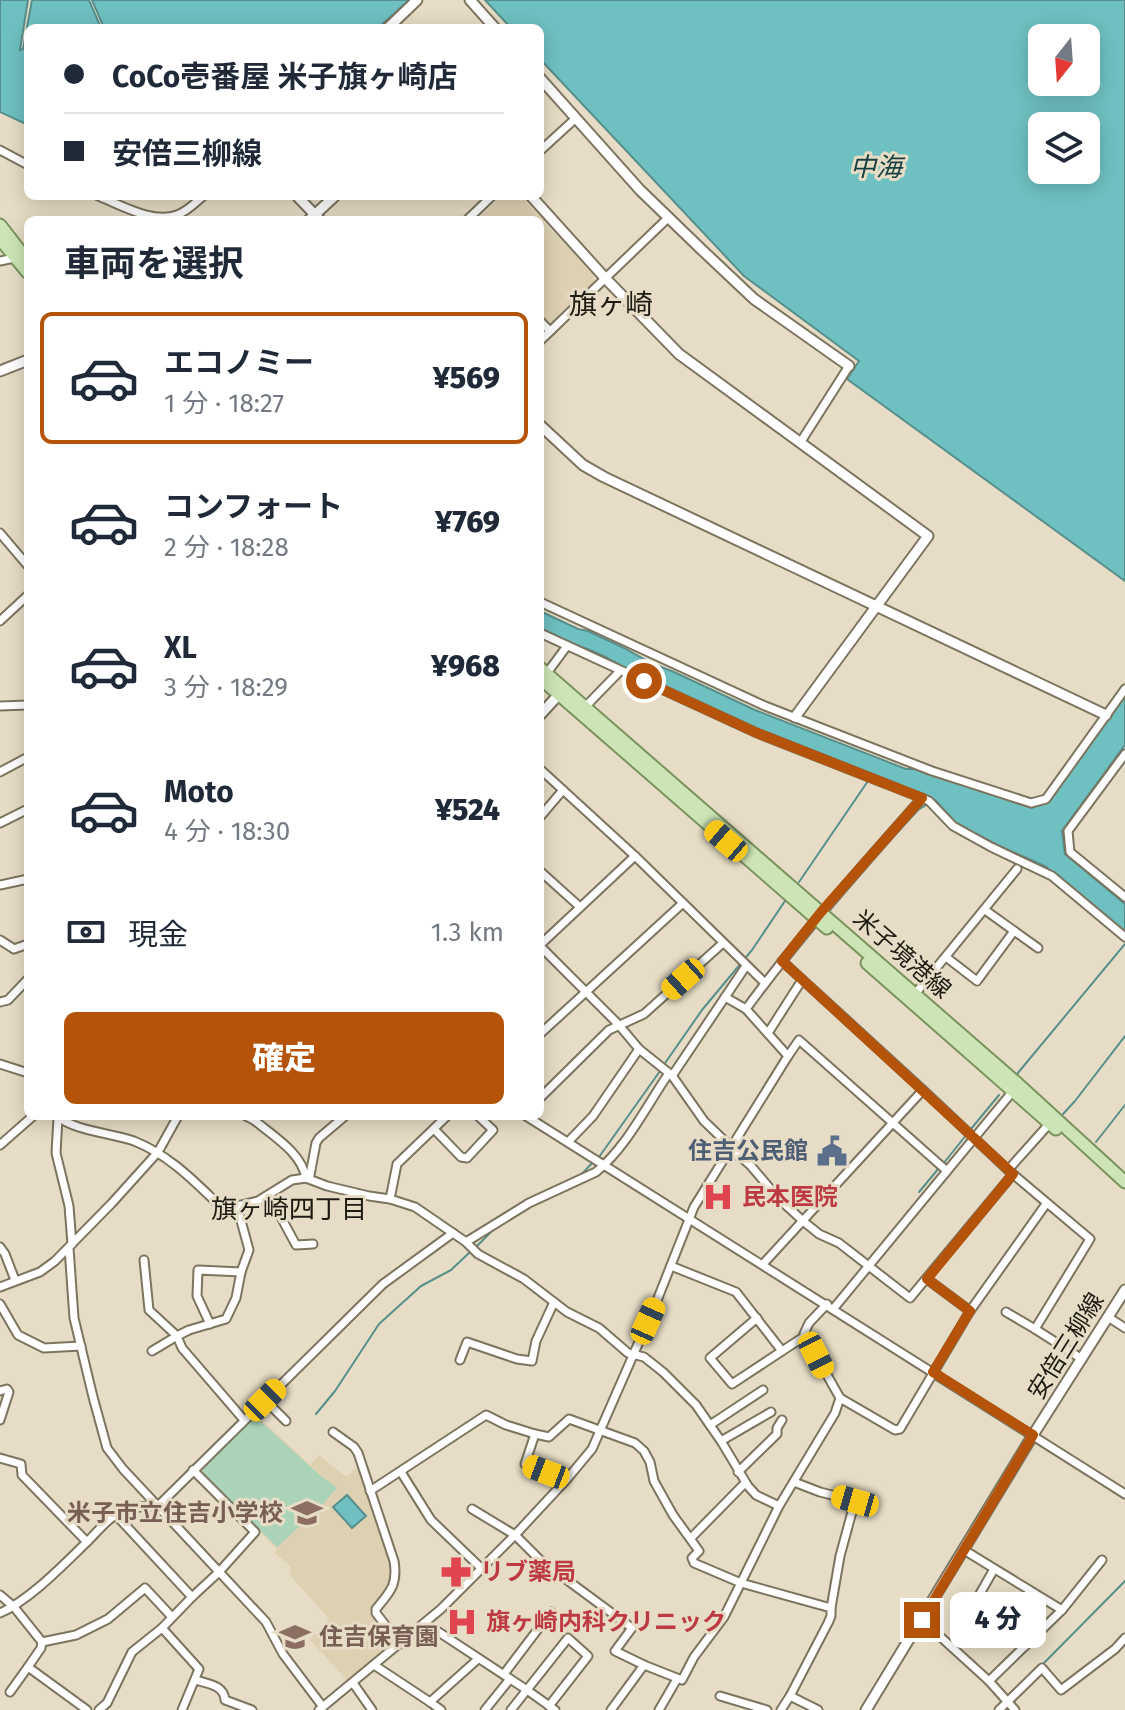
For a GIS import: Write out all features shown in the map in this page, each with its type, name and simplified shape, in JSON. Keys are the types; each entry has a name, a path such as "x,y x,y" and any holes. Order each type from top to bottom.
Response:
{"main road":[{"path":"0,225 24,256"},
{"path":"0,239 24,269"},
{"name":"米子境港線","path":"544,675 819,915 915,994 1125,1182"},
{"name":"米子境港線","path":"562,692 586,706 1125,1190"}],"street":[{"path":"393,24 417,0"},
{"path":"470,0 491,24"},
{"path":"544,82 640,190 754,299 849,366 800,443"},
{"path":"544,147 576,118"},
{"path":"0,150 24,163"},
{"path":"109,200 152,216"},
{"path":"174,216 198,200"},
{"path":"300,200 313,216"},
{"path":"317,216 331,200"},
{"path":"471,216 488,200"},
{"path":"535,200 679,354 928,536 795,717"},
{"path":"544,337 669,217"},
{"path":"0,261 14,258"},
{"path":"544,325 550,331"},
{"path":"0,371 24,365"},
{"path":"544,429 589,469 1106,715"},
{"path":"0,533 24,561"},
{"path":"0,621 24,599"},
{"path":"544,604 765,706 932,771 1031,803 1046,799 1125,689"},
{"path":"544,635 757,733 929,801 953,826 1052,876 1125,937"},
{"path":"544,671 567,646"},
{"path":"586,706 620,671"},
{"path":"544,711 562,692"},
{"path":"0,706 24,705"},
{"path":"1125,754 1068,831 1070,852 1125,897"},
{"path":"0,772 24,759"},
{"path":"544,773 765,983"},
{"path":"544,812 563,790"},
{"path":"746,1009 819,915 922,798"},
{"path":"0,823 24,811"},
{"path":"544,942 635,856"},
{"path":"915,994 1017,869"},
{"path":"544,875 580,907"},
{"path":"0,885 24,880"},
{"path":"544,1030 683,903"},
{"path":"985,910 1038,948"},
{"path":"946,957 977,981 1014,931"},
{"path":"0,940 14,949 24,945"},
{"path":"544,1094 609,1030 644,1014 723,943"},
{"path":"544,950 639,1049 671,1074 704,1121 751,1166 778,1198 819,1234 839,1243 910,1298 1050,1123"},
{"path":"782,961 1010,1172 1090,1239 1035,1329"},
{"path":"466,1242 529,1203 605,1165 746,966"},
{"path":"768,1033 802,980"},
{"path":"0,1002 8,1000 24,983"},
{"path":"725,997 746,1009 788,1056"},
{"path":"58,1120 56,1153 69,1206 74,1318 107,1448 266,1622 283,1654 321,1709 425,1623 482,1569 592,1449 694,1207 799,1040 947,1171"},
{"path":"568,1142 593,1116 639,1049"},
{"path":"0,1064 24,1072"},
{"path":"763,1264 923,1090"},
{"path":"1013,1090 869,1266 805,1329 805,1336 840,1398 895,1430 900,1429 970,1311 1046,1204"},
{"path":"0,1145 28,1120"},
{"path":"63,1120 133,1141 158,1152 219,1205 237,1206 258,1201 292,1180 306,1178 415,1207 466,1242 478,1254 524,1279 567,1312 599,1328 628,1353 644,1357 663,1372 696,1405 745,1483 756,1495 779,1506"},
{"path":"0,1287 40,1272 55,1261 158,1152 176,1120"},
{"path":"256,1120 298,1159 306,1178"},
{"path":"306,1178 310,1175 316,1143 340,1120"},
{"path":"390,1199 397,1164 443,1120"},
{"path":"434,1129 461,1157 467,1158 493,1130 482,1120"},
{"path":"532,1120 1125,1494"},
{"path":"269,1195 296,1245 313,1244"},
{"path":"152,1351 189,1330 226,1319 236,1298 249,1250 237,1206"},
{"path":"0,1613 14,1607 115,1514 158,1506 383,1284 453,1233"},
{"path":"0,1247 15,1280"},
{"path":"144,1260 149,1310 177,1336 182,1348 244,1420"},
{"path":"671,1266 736,1292 782,1351"},
{"path":"210,1324 197,1296 198,1270 241,1272"},
{"path":"927,1279 970,1311"},
{"name":"安倍三柳線","path":"866,1710 1125,1290"},
{"path":"460,1360 467,1342 532,1361 536,1341 554,1302"},
{"path":"0,1304 18,1335 44,1348 81,1346"},
{"path":"1006,1312 1082,1359"},
{"path":"1108,1317 1125,1328"},
{"path":"757,1318 710,1358 732,1384 805,1336"},
{"path":"0,1391 7,1389 9,1392 0,1420"},
{"path":"710,1425 763,1390"},
{"path":"472,1509 515,1535 540,1560 632,1628 615,1651 682,1680 694,1657 724,1617 779,1506 835,1413 840,1398"},
{"path":"265,1400 286,1421"},
{"path":"721,1441 771,1412"},
{"path":"370,1491 486,1415 506,1425 549,1437 569,1419 635,1443 644,1451 654,1481 673,1515 699,1551 692,1558 698,1566 741,1583 831,1608"},
{"path":"738,1472 777,1434 782,1420"},
{"path":"333,1432 358,1453 394,1561 396,1577 389,1595 376,1613 400,1644"},
{"path":"535,1434 525,1464 567,1479"},
{"path":"0,1458 21,1464 22,1475 87,1542"},
{"path":"99,1710 107,1703 132,1652 162,1628 255,1532 193,1470"},
{"path":"401,1472 431,1520 482,1569"},
{"path":"781,1710 828,1623 840,1556 855,1501 794,1482"},
{"path":"691,1538 745,1483"},
{"path":"115,1514 192,1597"},
{"path":"964,1550 1062,1610"},
{"path":"989,1681 1062,1610 1102,1560"},
{"path":"994,1569 973,1606 1025,1646"},
{"path":"42,1642 76,1635 108,1619 145,1588 172,1617"},
{"path":"0,1595 14,1607 42,1642 10,1692"},
{"path":"485,1710 551,1612"},
{"path":"922,1620 989,1681 1015,1710"},
{"path":"425,1623 527,1690 552,1708 588,1656 568,1638 527,1690 511,1710"},
{"path":"162,1628 199,1669 182,1710"},
{"path":"999,1710 1042,1668 1061,1690 1125,1638"},
{"path":"430,1702 478,1659"},
{"path":"374,1665 441,1710"},
{"path":"611,1710 644,1665"},
{"path":"28,1667 87,1710"},
{"path":"659,1710 677,1679"},
{"path":"196,1680 220,1688 229,1703 252,1710"},
{"path":"353,1683 372,1710"},
{"path":"720,1696 767,1710"},
{"path":"790,1696 818,1710"}],"shaded area":[{"path":"498,200 524,200 539,216 480,216"},
{"path":"544,222 594,275 593,283 552,323 546,322"},
{"name":"米子市立住吉小学校","path":"255,1414 310,1465 319,1455 345,1476 358,1466 391,1559 389,1587 369,1612 392,1643 391,1646 348,1681 309,1639 329,1619 290,1575 291,1567 275,1553 277,1549 199,1472"}],"green space":[{"path":"252,1420 259,1420 337,1488 277,1547 203,1473 203,1469"}],"water":[{"path":"0,0 28,0 20,50 24,44 24,123 0,112"},
{"path":"32,0 89,0 99,24 28,24"},
{"path":"92,0 409,0 382,24 102,24"},
{"name":"中海","path":"485,0 1125,0 1125,581 847,379 859,361 744,276 544,63 544,24 507,24"},
{"path":"544,613 755,710 906,769 918,769 1032,808 1048,802 1125,696 1125,745 1062,831 1065,854 1125,904 1125,932 1045,866 960,825 956,826 935,800 759,732 597,653 544,631"},
{"path":"347,1495 366,1516 352,1528 333,1507"}],"waterway":[{"path":"799,882 868,781"},
{"path":"892,838 926,805"},
{"path":"663,1066 702,1010 752,950 785,901"},
{"path":"1017,1074 1125,944"},
{"path":"1063,1114 1125,1036"},
{"path":"599,1157 660,1071"},
{"path":"971,1129 999,1095"},
{"path":"1096,1142 1125,1105"},
{"path":"943,1164 967,1134"},
{"path":"579,1177 594,1161"},
{"path":"919,1192 939,1168"},
{"path":"475,1248 493,1230"},
{"path":"316,1414 379,1324 421,1286 451,1270 470,1252"},
{"path":"1043,1664 1125,1581"}],"place":[{"name":"住吉公民館","path":"832,1151"},
{"name":"民本医院","path":"718,1197"},
{"name":"米子市立住吉小学校","path":"307,1513"},
{"name":"リブ薬局","path":"456,1572"},
{"name":"旗ヶ崎内科クリニック","path":"462,1622"},
{"name":"住吉保育園","path":"295,1637"}],"district":[{"name":"旗ヶ崎","path":"611,304"},
{"name":"旗ヶ崎四丁目","path":"289,1209"}],"route":[{"path":"644,681 757,733 922,798 782,961 1013,1174 927,1279 970,1311 933,1372 1033,1435 922,1620"}]}
